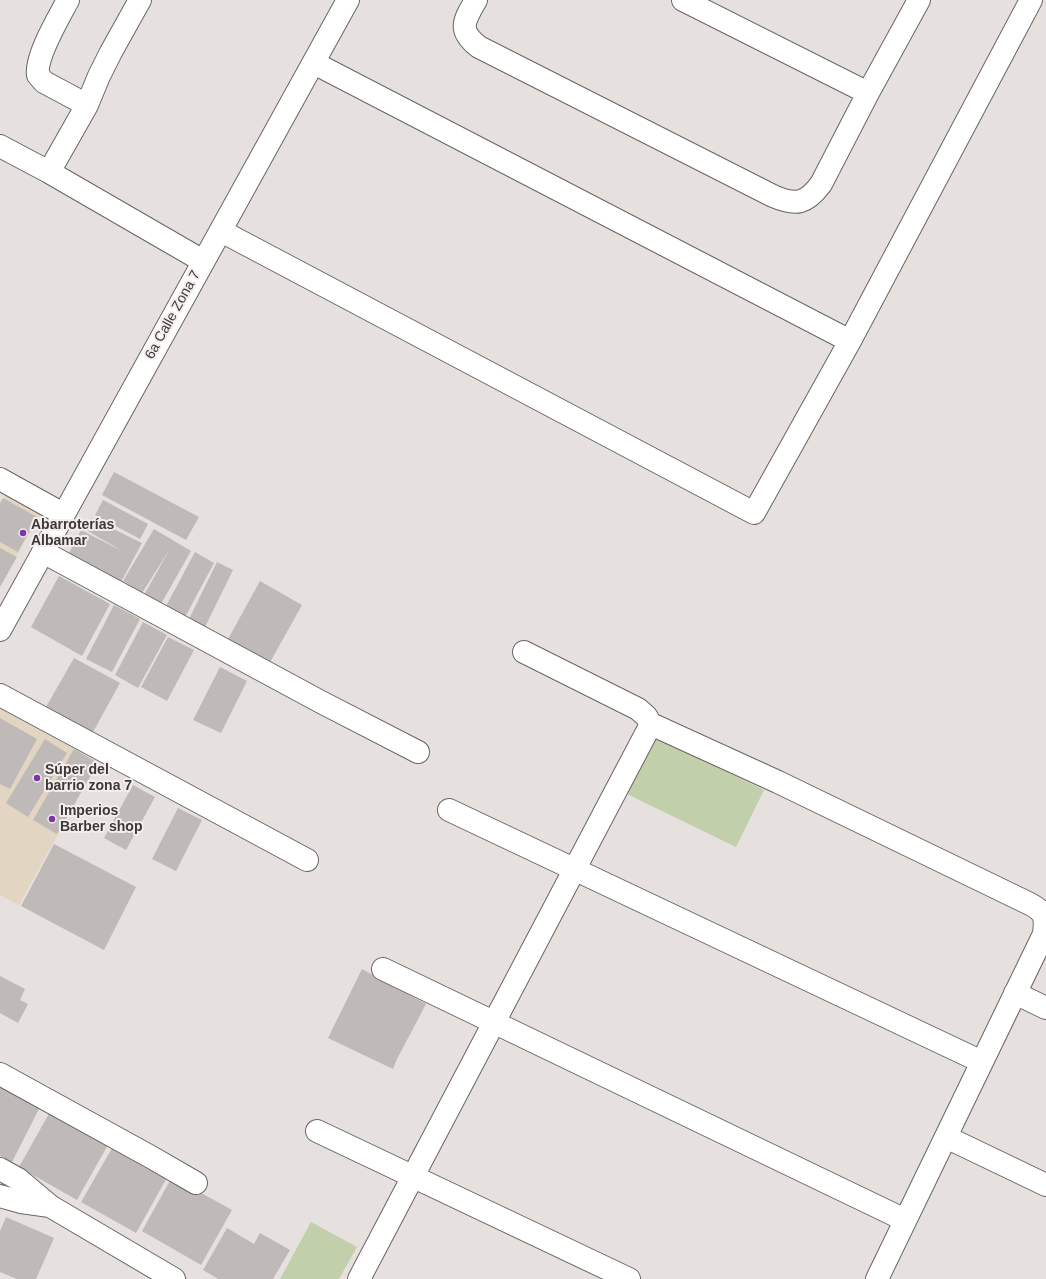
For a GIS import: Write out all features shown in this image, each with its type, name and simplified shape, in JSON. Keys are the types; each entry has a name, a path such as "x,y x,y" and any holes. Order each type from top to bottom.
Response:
{"street":[{"path":"68,0 50,35 37,71 40,79 44,82 87,105"},
{"path":"49,172 87,105 111,52 140,0"},
{"name":"6a Calle Zona 7","path":"0,630 348,0"},
{"path":"476,0 464,26 466,34 470,40 479,47 773,196 791,203 800,202 807,199 821,184 868,93 919,0"},
{"path":"683,0 868,93"},
{"path":"221,231 754,513 850,342 1031,0"},
{"path":"314,63 850,342"},
{"path":"0,146 49,172 203,261"},
{"path":"0,479 63,514"},
{"path":"42,552 418,752"},
{"path":"524,652 632,706 646,716 651,724 778,782 1039,909 1045,916 1046,925 1044,934 877,1279"},
{"path":"0,694 307,860"},
{"path":"359,1279 651,724"},
{"path":"449,810 982,1062"},
{"path":"383,969 905,1220"},
{"path":"1015,993 1046,1008"},
{"path":"0,1074 196,1183"},
{"path":"316,1131 629,1279"},
{"path":"946,1137 1046,1185"},
{"path":"0,1169 18,1179 50,1206 174,1279"},
{"path":"0,1196 21,1202 50,1206"}],"shaded area":[{"path":"6,495 41,513 0,585 0,505"},
{"path":"0,708 98,762 19,905 0,895"}],"green space":[{"path":"655,737 764,790 736,847 627,794"},
{"path":"311,1222 357,1247 339,1279 280,1279"}],"building":[{"path":"114,472 199,517 186,540 102,495"},
{"path":"3,498 37,517 18,552 0,542 0,503"},
{"path":"103,500 148,524 140,539 95,515"},
{"path":"91,518 142,543 121,582 68,555 81,530 124,552 86,530"},
{"path":"154,529 191,551 161,604 144,595 170,549 142,593 123,581"},
{"path":"0,548 17,557 0,587"},
{"path":"195,552 214,563 184,619 165,608"},
{"path":"217,562 233,570 205,627 189,619"},
{"path":"59,576 110,604 82,656 31,627"},
{"path":"260,581 302,605 269,664 227,641"},
{"path":"114,605 140,619 112,672 86,659"},
{"path":"143,622 167,635 138,688 115,675"},
{"path":"168,637 194,650 167,701 141,687"},
{"path":"74,658 120,683 93,732 46,707"},
{"path":"220,667 247,681 221,733 193,720"},
{"path":"0,718 37,739 10,789 0,784"},
{"name":"Súper del barrio zona 7","path":"45,739 67,753 28,817 6,803"},
{"path":"74,749 98,763 57,834 33,820"},
{"path":"133,785 155,797 126,850 104,838"},
{"path":"178,808 202,820 176,871 152,859"},
{"path":"54,844 136,887 104,950 21,906"},
{"path":"362,969 426,1004 393,1069 328,1038"},
{"path":"0,976 25,989 20,1000 28,1004 18,1023 0,1013"},
{"path":"0,1084 41,1105 12,1162 0,1156"},
{"path":"51,1110 109,1143 77,1200 19,1167"},
{"path":"115,1143 169,1174 136,1233 81,1202"},
{"path":"172,1177 232,1210 201,1265 142,1231"},
{"path":"6,1217 54,1238 36,1279 17,1279 0,1272 0,1231"},
{"path":"227,1228 254,1244 260,1233 290,1250 273,1279 218,1279 203,1270"}],"place":[{"name":"Abarroterías Albamar","path":"23,533"},
{"name":"Súper del barrio zona 7","path":"37,778"},
{"name":"Imperios Barber shop","path":"52,819"}]}
